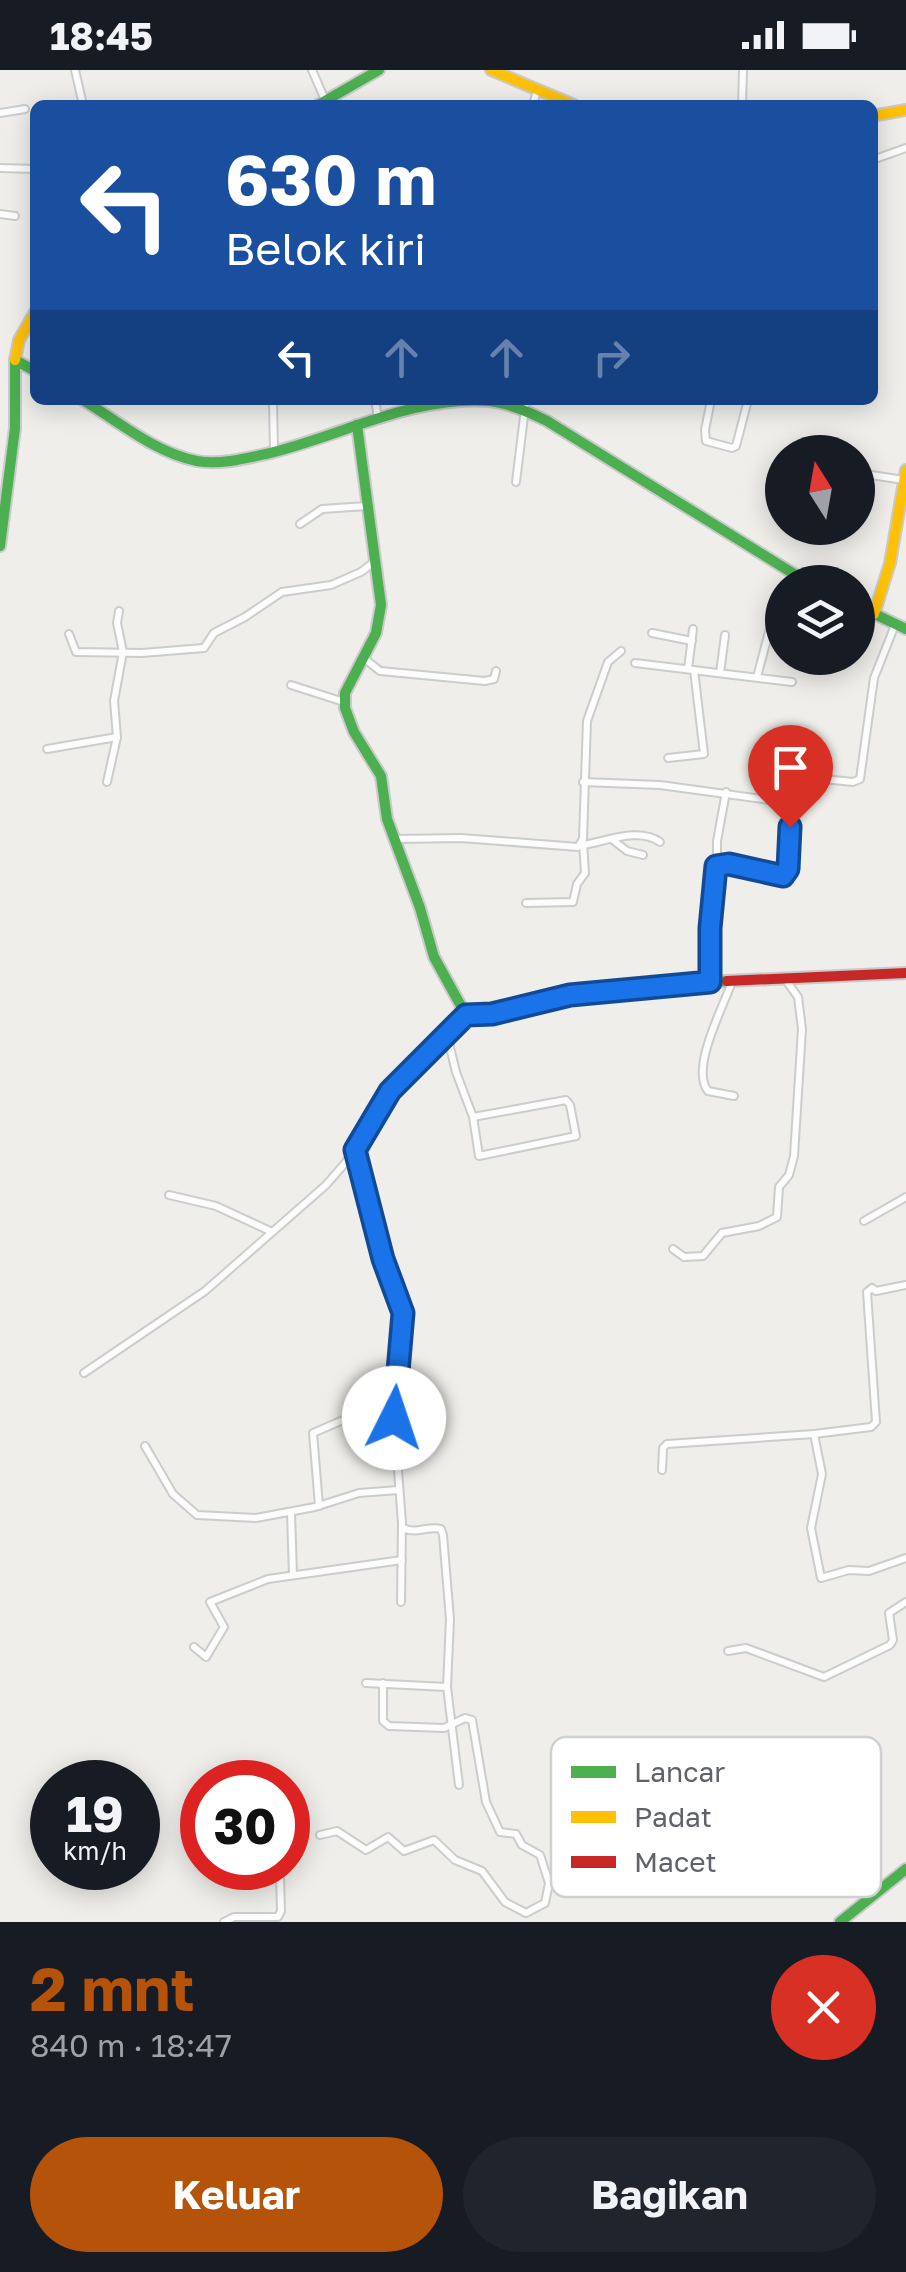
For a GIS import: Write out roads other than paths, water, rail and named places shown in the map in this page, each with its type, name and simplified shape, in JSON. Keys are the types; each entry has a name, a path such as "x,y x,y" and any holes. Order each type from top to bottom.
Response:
{"street":[{"path":"75,70 81,100"},
{"path":"312,70 321,100"},
{"path":"326,100 379,70"},
{"path":"490,70 562,100"},
{"path":"742,100 743,70"},
{"path":"535,100 537,89"},
{"path":"0,114 25,109"},
{"path":"878,115 906,110"},
{"path":"878,158 906,148"},
{"path":"0,168 30,170"},
{"path":"0,214 16,216"},
{"path":"0,546 15,428 15,360 19,340 30,321"},
{"path":"15,360 30,368"},
{"path":"91,405 185,462 222,463 438,405"},
{"path":"273,405 274,451"},
{"path":"376,405 378,420"},
{"path":"516,482 525,405 771,565"},
{"path":"711,405 706,441 732,448 736,446 747,405"},
{"path":"357,425 381,606 376,633 344,702 354,732 381,776 387,819 434,957 466,1015"},
{"path":"875,473 905,475 890,563 875,611"},
{"path":"300,524 322,509 367,506"},
{"path":"69,634 76,652 204,648 214,633 282,592 331,584 374,562"},
{"path":"107,782 117,737 115,697 122,652 119,611"},
{"path":"716,866 729,864 783,876 790,852 792,786 798,777 853,782 860,779 874,678 900,627 875,614"},
{"path":"668,758 704,754 691,670 694,630"},
{"path":"652,633 692,641"},
{"path":"720,673 725,635"},
{"path":"756,678 765,646"},
{"path":"526,903 573,902 576,884 585,873 584,782 589,712 608,662 621,651"},
{"path":"365,659 380,672 485,682 494,679 496,670"},
{"path":"635,663 792,682"},
{"path":"291,685 344,702"},
{"path":"47,749 117,737"},
{"path":"584,782 726,792 791,802"},
{"path":"710,982 717,841 726,792"},
{"path":"394,839 461,838 574,848 583,843 644,835 660,842"},
{"path":"612,840 627,851 643,854"},
{"path":"84,1374 206,1291 326,1184 355,1150 390,1091 466,1015 492,1014 570,995 710,982 906,973"},
{"path":"673,1250 684,1257 703,1256 722,1232 759,1226 777,1217 779,1187 789,1175 794,1156 802,1029 798,997 785,978"},
{"path":"732,981 708,1040 702,1080 708,1091 734,1096"},
{"path":"447,1034 473,1116 478,1154 482,1157 576,1136 566,1100 473,1116"},
{"path":"355,1150 383,1259 403,1313 394,1398 402,1527 401,1602"},
{"path":"169,1196 216,1206 270,1231"},
{"path":"864,1221 906,1197"},
{"path":"662,1470 663,1448 667,1444 814,1434 874,1424 867,1292 872,1288 906,1285"},
{"path":"320,1506 313,1433 394,1398"},
{"path":"814,1434 822,1468 811,1538 822,1578 849,1570 869,1571 906,1558"},
{"path":"145,1446 173,1494 197,1515 247,1518 291,1513 358,1494 398,1490"},
{"path":"291,1513 293,1575"},
{"path":"402,1527 418,1532 434,1527 443,1536 450,1618 447,1687 459,1785"},
{"path":"194,1646 206,1658 224,1627 210,1602 250,1584 402,1560"},
{"path":"728,1651 740,1646 824,1678 890,1646 894,1640 890,1613 906,1602"},
{"path":"366,1682 447,1687"},
{"path":"320,1834 337,1831 366,1850 388,1837 404,1851 434,1840 455,1860 482,1871 504,1902 525,1918 540,1908 548,1893 542,1858 522,1844 516,1834 500,1832 492,1816 472,1720 464,1718 437,1729 385,1724 383,1683"},
{"path":"881,1889 906,1869"},
{"path":"224,1922 234,1916 280,1916 280,1890"},
{"path":"840,1922 871,1897"}]}
